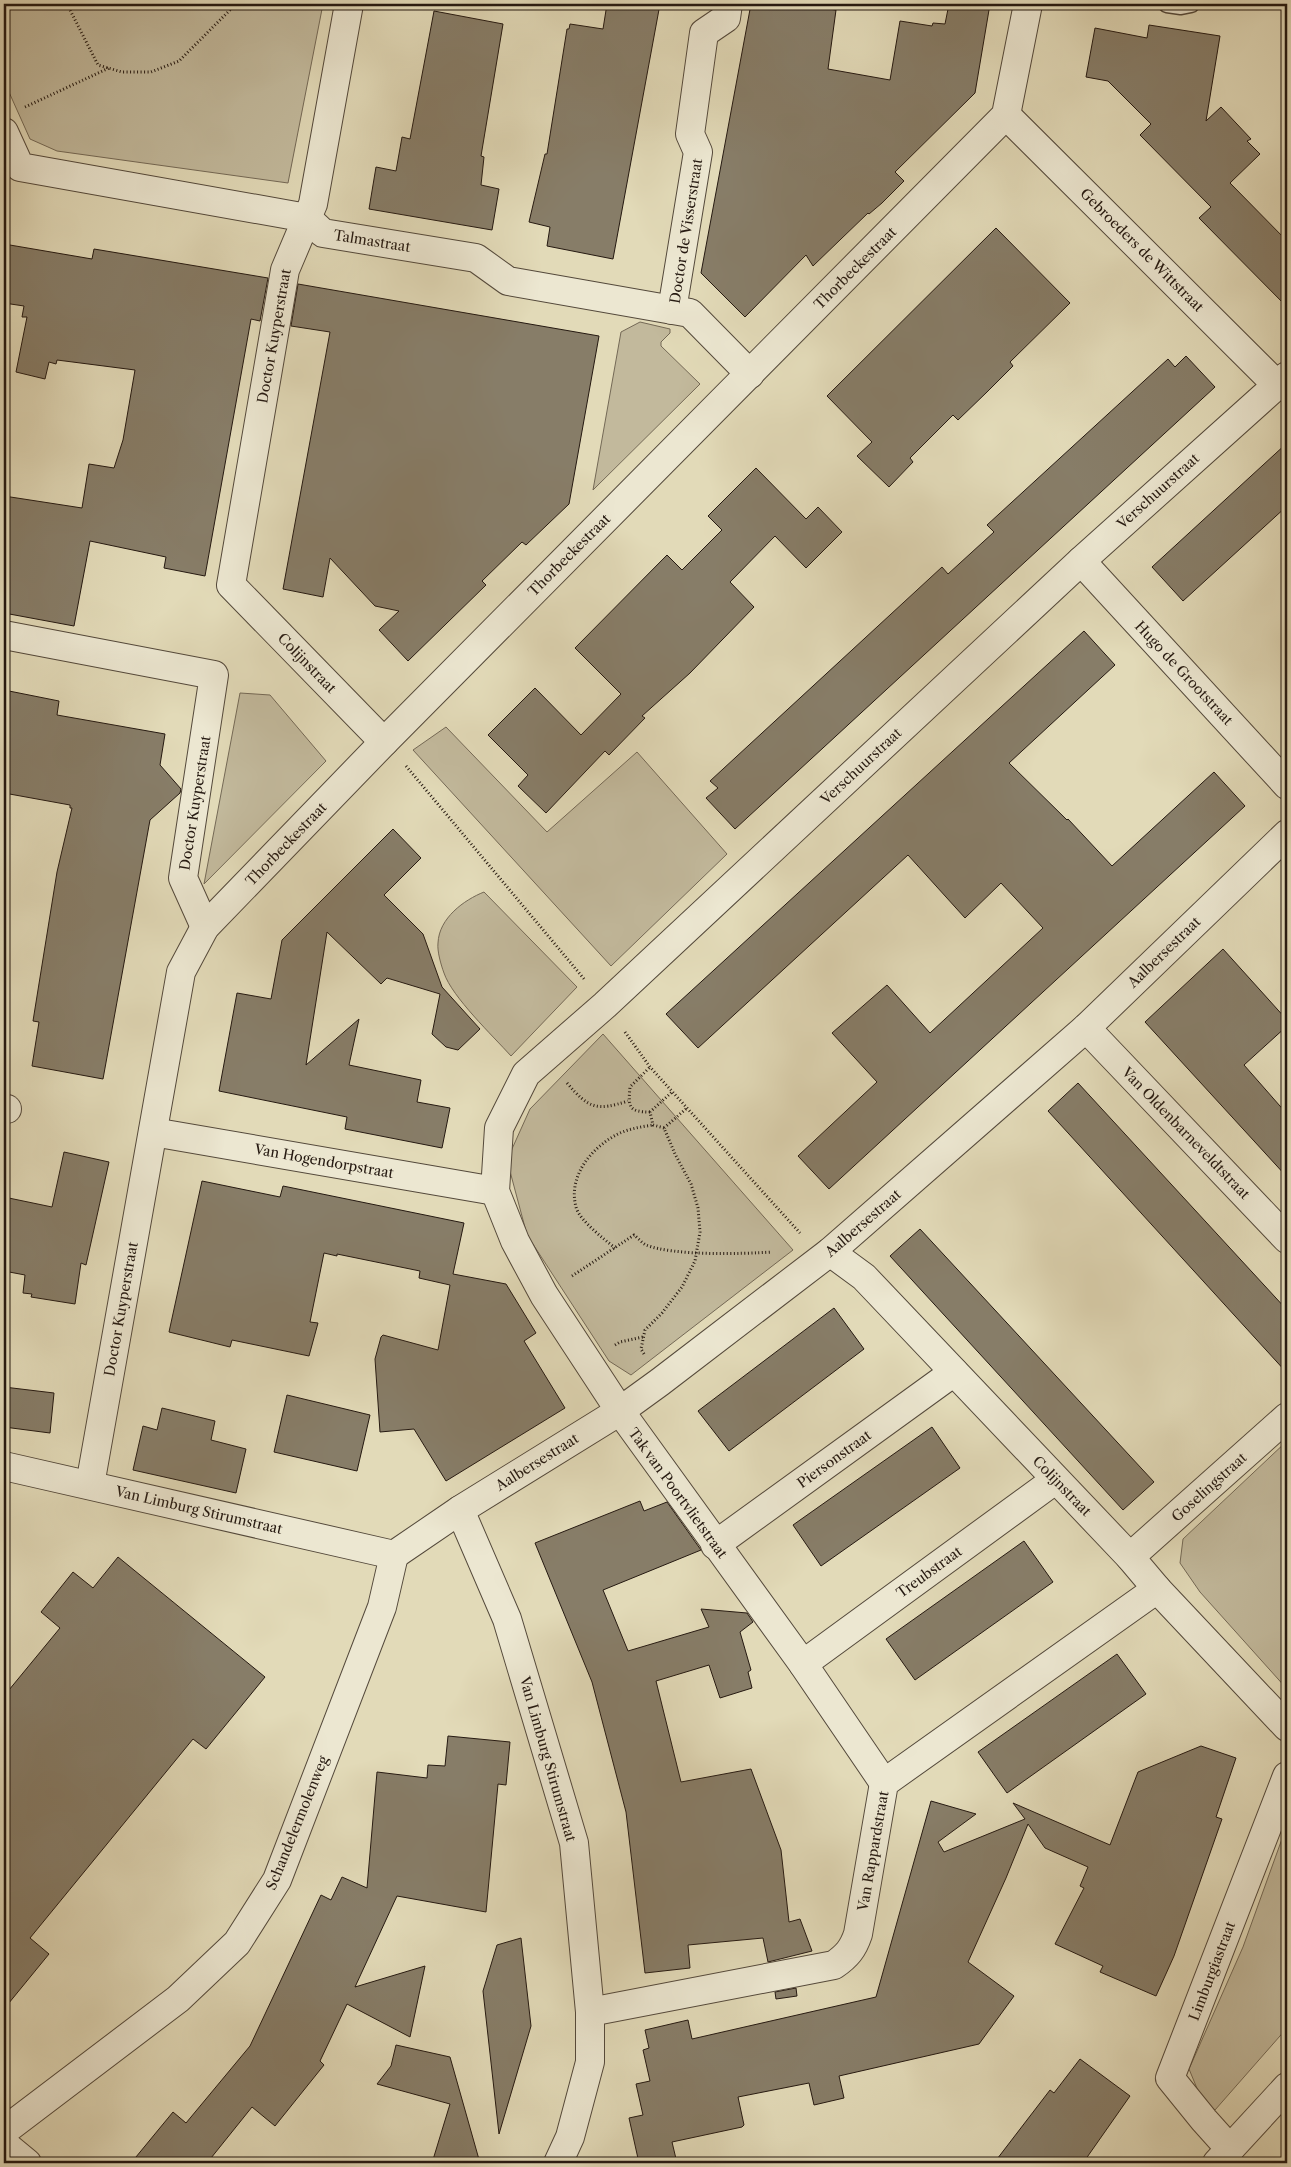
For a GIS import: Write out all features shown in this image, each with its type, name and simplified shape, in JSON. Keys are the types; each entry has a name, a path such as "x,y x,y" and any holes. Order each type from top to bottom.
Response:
{"street":[{"name":"Doctor Kuyperstraat","path":"231,585 285,270 313,204 349,4"},
{"name":"Doctor de Visserstraat","path":"728,4 726,18 704,33 690,134 698,152 672,310 690,313 750,374"},
{"path":"1006,115 1028,4"},
{"name":"Thorbeckestraat","path":"152,1132 182,972 205,927 384,742 1006,115"},
{"name":"Gebroeders de Wittstraat","path":"1006,115 1282,380"},
{"name":"Talmastraat","path":"4,132 20,167 307,218 323,233 476,258 508,282 672,310"},
{"name":"Verschuurstraat","path":"495,1191 499,1128 526,1074 605,1005 1081,561 1282,380"},
{"name":"Hugo de Grootstraat","path":"1081,561 1287,785"},
{"name":"Colijnstraat","path":"231,585 384,742"},
{"name":"Doctor Kuyperstraat","path":"4,635 214,675 183,878 205,927"},
{"name":"Aalbersestraat","path":"394,1555 460,1510 620,1411 830,1252 1086,1028 1287,834"},
{"name":"Van Oldenbarneveldtstraat","path":"1086,1028 1287,1239"},
{"name":"Doctor Kuyperstraat","path":"90,1485 152,1132"},
{"name":"Van Hogendorpstraat","path":"152,1132 495,1191"},
{"name":"Tak van Poortvlietstraat","path":"495,1191 514,1241 544,1295 620,1411 715,1545 803,1664 884,1782"},
{"name":"Colijnstraat","path":"830,1252 864,1276 1055,1480 1130,1557 1157,1589 1287,1727"},
{"name":"Piersonstraat","path":"715,1545 954,1372"},
{"name":"Goselingstraat","path":"1130,1557 1287,1417"},
{"name":"Van Limburg Stirumstraat","path":"4,1466 394,1555"},
{"name":"Treubstraat","path":"803,1664 1055,1480"},
{"name":"Van Limburg Stirumstraat","path":"460,1510 507,1620 574,1843 590,2012 590,2062 570,2137 558,2163"},
{"name":"Schandelermolenweg","path":"4,2131 178,2000 237,1943 277,1880 382,1607 394,1555"},
{"name":"Van Rappardstraat","path":"590,2012 834,1965 847,1956 854,1946 858,1934 884,1782 1157,1589"},
{"name":"Limburgiastraat","path":"1287,1776 1170,2078 1204,2120 1224,2156 1287,2087"},
{"path":"4,2144 27,2163"}],"lane":[{"path":"1167,4 1181,6 1191,4"}],"path":[{"path":"67,4 98,64 122,72 150,72 180,61 236,4"},
{"path":"21,109 109,68"},
{"path":"545,1058 578,1096 596,1108 611,1107 628,1101"},
{"path":"650,1067 630,1087 628,1101 631,1108 636,1112 650,1112 672,1092"},
{"path":"664,1128 688,1108"},
{"path":"650,1112 652,1125"},
{"path":"615,1248 590,1226 576,1208 574,1183 584,1163 616,1135 636,1127 652,1125 664,1128"},
{"path":"660,1382 641,1349 645,1330 662,1313 682,1287 695,1261 700,1232 698,1208 691,1184 664,1128"},
{"path":"544,1295 634,1235 646,1244 676,1251 748,1254 773,1252"}],"shaded area":[{"path":"4,4 323,4 288,183 57,151 30,139 4,81"},
{"path":"640,322 670,329 670,333 661,342 661,346 700,384 593,490 621,332"},
{"path":"240,693 270,695 326,761 204,884"},
{"path":"446,727 547,832 637,752 727,854 611,966 413,750"},
{"path":"484,892 577,987 511,1056 455,993 448,983 439,954 439,934 448,918 461,905"},
{"path":"603,1034 793,1250 631,1375 609,1361 527,1235 507,1160 530,1109"},
{"path":"1287,1441 1287,1689 1200,1592 1180,1563 1183,1539"},
{"path":"1287,1825 1287,2028 1215,2110 1201,2098 1189,2069 1243,1947"}],"building":[{"path":"607,4 660,4 613,259 547,246 550,227 529,222 545,154 547,154 567,29 569,29 570,24 603,29"},
{"path":"751,4 806,4 806,6 836,10 828,69 890,80 900,21 932,26 933,23 945,24 949,4 990,4 975,93 895,172 904,181 882,203 868,213 813,266 806,255 745,317 701,273"},
{"path":"434,11 503,24 481,156 484,157 481,185 499,189 492,230 369,209 376,167 396,171 402,137 410,139"},
{"path":"1149,25 1220,36 1206,121 1221,107 1251,139 1247,141 1260,154 1230,183 1287,241 1287,307 1199,218 1211,207 1140,135 1151,124 1108,81 1086,77 1095,28 1147,38"},
{"path":"996,228 1070,303 1010,362 1013,366 987,392 958,420 953,415 910,458 913,462 889,487 857,456 872,442 827,396"},
{"path":"4,244 92,259 94,249 268,278 260,321 251,319 205,576 164,568 166,557 90,541 74,626 4,613 4,496 82,508 89,464 114,468 123,440 135,370 57,360 56,364 49,362 45,379 16,372 27,317 22,317 24,306 4,303"},
{"path":"298,284 599,336 569,504 526,545 522,542 482,581 486,585 408,661 379,630 399,611 375,606 330,558 323,597 283,589 330,332 291,326"},
{"path":"1186,356 1215,387 735,829 706,798 718,788 710,781 942,567 948,574 994,532 987,525 1168,359 1175,367"},
{"path":"1287,443 1287,506 1183,601 1152,567"},
{"path":"756,468 806,519 818,507 842,532 806,568 775,536 730,582 754,607 690,673 642,716 645,718 609,755 605,751 546,813 518,786 528,775 488,735 535,688 581,735 621,694 575,648 667,555 682,570 722,530 708,516"},
{"path":"1084,631 1115,665 1009,763 1068,819 1112,866 1214,772 1245,806 829,1189 798,1156 877,1082 832,1033 887,985 930,1033 1043,928 1001,883 965,918 908,855 698,1048 666,1014"},
{"path":"4,690 59,701 57,715 165,734 160,765 181,789 180,793 150,820 103,1079 32,1066 39,1022 33,1021 57,872 72,808 70,808 70,805 4,793"},
{"path":"393,829 421,858 384,895 423,934 442,987 480,1029 458,1050 446,1047 432,1034 440,994 387,978 381,984 327,932 306,1065 359,1019 349,1065 421,1080 417,1102 450,1108 442,1148 345,1129 347,1117 219,1091 237,993 271,999 282,940"},
{"path":"1223,949 1287,1020 1287,1026 1244,1065 1287,1114 1287,1177 1145,1022"},
{"path":"1078,1083 1287,1310 1287,1373 1048,1111"},
{"path":"64,1152 109,1162 86,1265 81,1263 75,1304 31,1297 32,1294 23,1293 25,1275 4,1271 4,1197 52,1207"},
{"path":"202,1181 280,1197 283,1186 464,1223 453,1274 506,1284 536,1333 524,1341 565,1408 446,1481 414,1429 380,1432 375,1359 383,1335 438,1350 450,1285 419,1278 420,1271 337,1254 337,1256 324,1253 310,1322 318,1323 309,1356 232,1340 230,1347 169,1332"},
{"path":"920,1229 1154,1482 1123,1510 890,1256"},
{"path":"834,1308 864,1349 729,1451 698,1411"},
{"path":"4,1387 54,1393 50,1433 4,1427"},
{"path":"287,1395 370,1415 357,1471 274,1452"},
{"path":"162,1408 215,1421 211,1440 246,1449 236,1493 133,1470 143,1426 157,1430"},
{"path":"932,1427 960,1468 821,1566 793,1525"},
{"path":"640,1501 644,1511 667,1502 701,1550 603,1590 628,1651 709,1627 701,1609 747,1613 753,1622 740,1632 751,1670 748,1672 752,1688 720,1698 709,1665 656,1681 681,1782 751,1769 781,1850 789,1922 800,1919 812,1951 768,1962 763,1938 688,1945 690,1968 645,1973 626,1812 592,1682 535,1543"},
{"path":"1024,1541 1053,1582 915,1680 886,1639"},
{"path":"118,1557 265,1677 206,1749 193,1739 30,1938 49,1954 4,2009 4,1696 60,1628 41,1612 73,1572 93,1588"},
{"path":"1117,1654 1146,1694 1007,1793 978,1752"},
{"path":"448,1736 510,1742 506,1785 498,1784 486,1912 397,1896 355,1987 425,1966 410,2037 347,2004 320,2061 324,2065 275,2126 252,2107 207,2163 131,2163 173,2112 186,2123 250,2046 321,1895 331,1900 342,1877 367,1888 377,1772 427,1778 428,1765 445,1766"},
{"path":"1201,1746 1236,1758 1216,1817 1222,1819 1174,1956 1156,1996 1100,1972 1103,1966 1055,1944 1084,1888 1080,1886 1088,1867 1045,1848 1028,1824 968,1962 1014,1996 979,2044 839,2076 844,2098 814,2105 809,2083 738,2097 744,2125 742,2127 672,2142 677,2163 639,2163 629,2118 643,2115 636,2084 650,2081 643,2050 649,2048 645,2030 688,2020 692,2039 876,1997 931,1801 976,1814 938,1842 944,1852 1025,1819 1013,1803 1110,1845 1138,1772"},
{"path":"521,1938 531,2026 499,2134 483,1991 497,1945"},
{"path":"796,1988 797,1996 776,1999 775,1992"},
{"path":"396,2045 450,2057 480,2163 432,2163 450,2104 377,2084 391,2066"},
{"path":"1080,2059 1130,2096 1083,2163 994,2163 1050,2090 1054,2093"}]}
